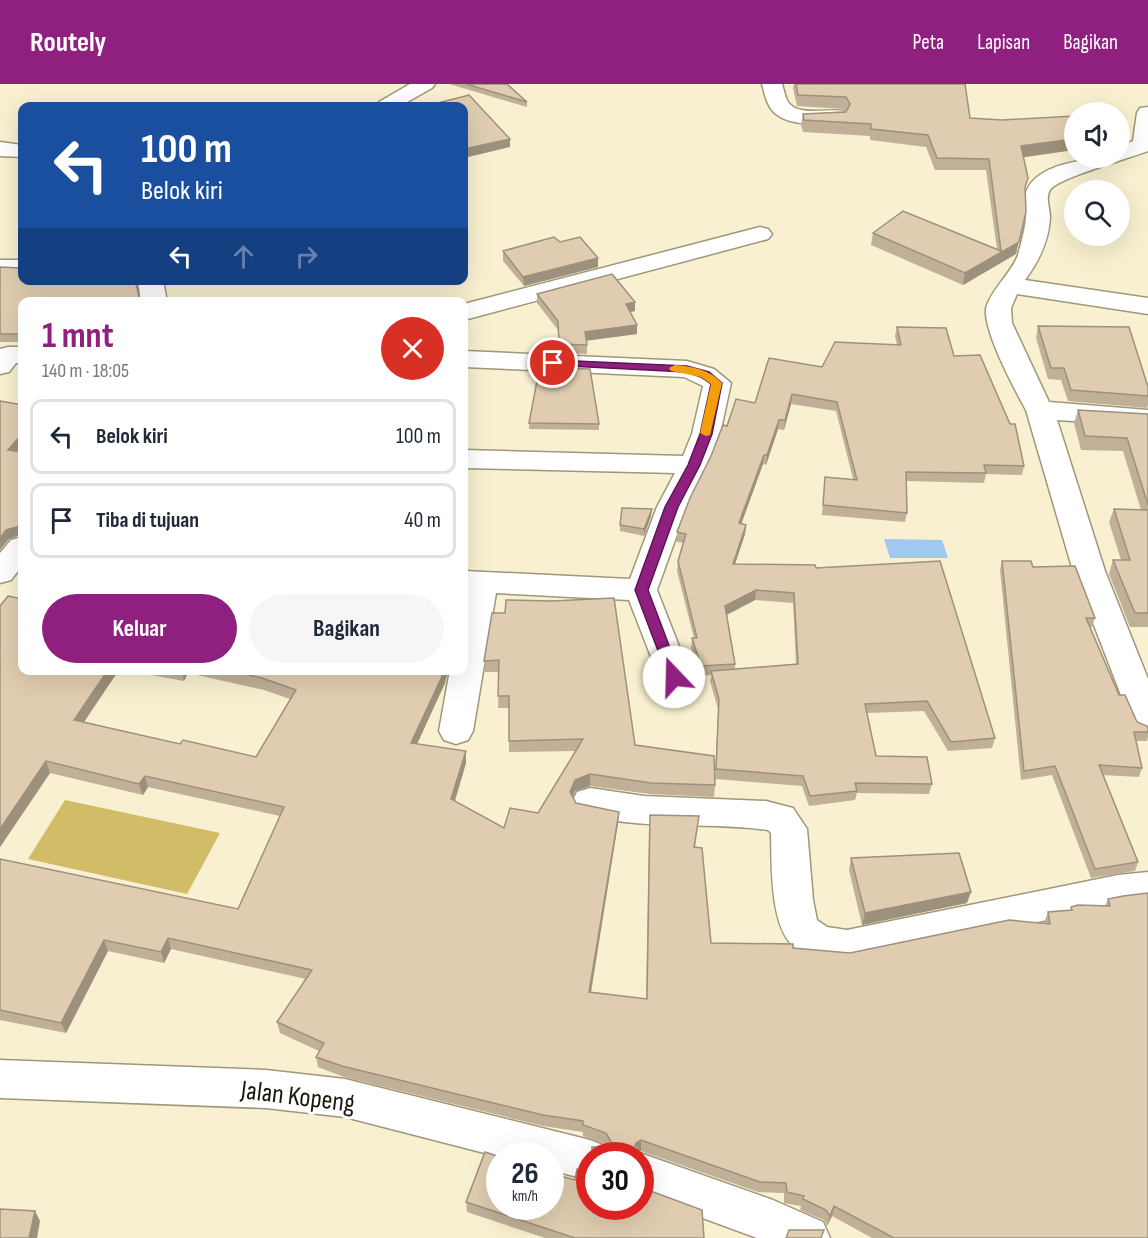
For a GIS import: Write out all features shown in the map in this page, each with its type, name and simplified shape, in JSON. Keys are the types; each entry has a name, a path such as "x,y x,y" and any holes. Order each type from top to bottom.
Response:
{"street":[{"path":"393,102 425,84"},
{"path":"772,84 778,102 784,110 796,114 836,116"},
{"path":"1130,152 1145,148 1148,113"},
{"path":"0,149 18,151"},
{"path":"1078,168 1058,174 1040,186 1036,198 1038,218 1029,258 1009,285 998,308 999,323 1027,388 1040,410 1089,571 1146,709"},
{"path":"468,311 760,234"},
{"path":"0,267 18,267"},
{"path":"1009,285 1148,306"},
{"path":"468,359 687,369 705,375 717,383 706,434 694,465 672,507 641,590 674,677"},
{"path":"1040,410 1148,418"},
{"path":"468,459 694,465"},
{"path":"468,661 479,597 474,582 641,590"},
{"path":"456,731 466,675"},
{"path":"590,802 644,810 766,815 780,818 789,829 795,919 809,937 821,944 832,946 859,944 1119,890 1148,888"},
{"name":"Jalan Kopeng","path":"0,1079 266,1089 345,1098 576,1156"},
{"path":"654,1179 773,1221 807,1238"}],"shaded area":[{"path":"65,800 220,833 187,894 28,859"}],"water":[{"path":"884,539 942,540 948,558 890,558"}],"building":[{"path":"466,84 507,84 527,102"},
{"path":"796,84 965,84 970,118 1002,120 1064,117 1064,140 1021,146 1028,178 1025,187 1026,212 1019,242 965,273 873,233 903,211 1001,251 989,159 937,158 928,135 871,129 871,124 804,120 803,114 846,112 850,104 846,97 798,95"},
{"path":"469,95 510,139 468,148 468,102 442,102"},
{"path":"554,237 560,242 580,237 598,258 523,277 503,251"},
{"path":"0,267 18,268 18,285 136,285 139,296 18,297 18,334 0,334"},
{"path":"612,274 635,302 626,304 637,325 585,332 587,345 559,344 558,321 537,294"},
{"path":"1038,326 1129,327 1148,387 1148,396 1071,390 1064,368 1051,368"},
{"path":"897,327 946,328 954,356 980,355 1010,424 1015,424 1024,466 984,465 986,473 906,472 907,513 823,505 825,477 857,480 837,402 792,394 785,420 779,420 739,523 746,525 733,564 815,565 816,568 940,561 995,738 951,742 927,701 865,704 876,756 927,757 932,784 855,783 857,791 810,796 803,776 716,769 719,699 711,671 798,664 794,593 756,590 725,606 735,664 701,666 692,638 697,638 678,561 686,534 677,532 690,498 711,456 723,425 727,426 736,399 755,403 769,358 822,367 835,342 901,345"},
{"path":"561,368 590,369 599,424 529,423 539,370 561,374"},
{"path":"0,401 18,404 18,439 8,450 18,451 18,526 6,530 0,538"},
{"path":"1078,410 1148,414 1148,505 1127,438 1085,436"},
{"path":"622,508 652,509 644,529 620,525"},
{"path":"1114,509 1148,510 1148,613 1135,613 1113,560 1130,560"},
{"path":"1002,561 1031,561 1033,567 1075,566 1095,618 1086,618 1119,695 1125,695 1137,722 1148,728 1148,732 1134,732 1142,768 1099,765 1138,862 1095,869 1055,766 1024,771"},
{"path":"8,596 18,598 18,675 105,675 74,720 180,744 183,740 256,757 296,690 249,675 443,675 411,743 466,751 451,799 504,828 510,808 538,813 583,739 509,741 509,696 498,696 499,660 484,661 492,613 505,613 506,600 552,601 614,598 635,745 714,756 715,785 651,783 590,774 575,780 570,792 576,803 619,812 589,992 647,999 650,815 699,816 694,847 702,848 711,943 793,944 793,948 850,953 1009,920 1050,924 1048,912 1072,910 1071,907 1078,905 1110,906 1108,899 1148,893 1148,1238 894,1238 834,1206 830,1216 826,1210 803,1199 804,1196 787,1192 786,1183 760,1182 654,1145 654,1142 641,1140 611,1142 606,1133 583,1125 583,1121 543,1115 342,1066 316,1057 324,1043 277,1022 312,970 168,938 161,952 104,940 61,1023 0,1010 0,859 238,909 284,807 145,776 139,784 46,761 0,829 0,606"},
{"path":"959,853 971,892 865,913 851,858"},
{"path":"485,1152 486,1152 486,1209 466,1202"},
{"path":"576,1174 576,1220 654,1220 654,1192 702,1210 704,1238 575,1238 520,1220 564,1220 564,1177 575,1180"},
{"path":"0,1209 35,1211 29,1238 0,1238"},
{"path":"789,1230 824,1230 821,1238 786,1238"}],"slow traffic":[{"path":"675,368 705,375 717,383 706,433"}],"route":[{"path":"553,363 687,369 705,375 717,383 706,434 694,465 672,507 641,590 674,677"}]}
